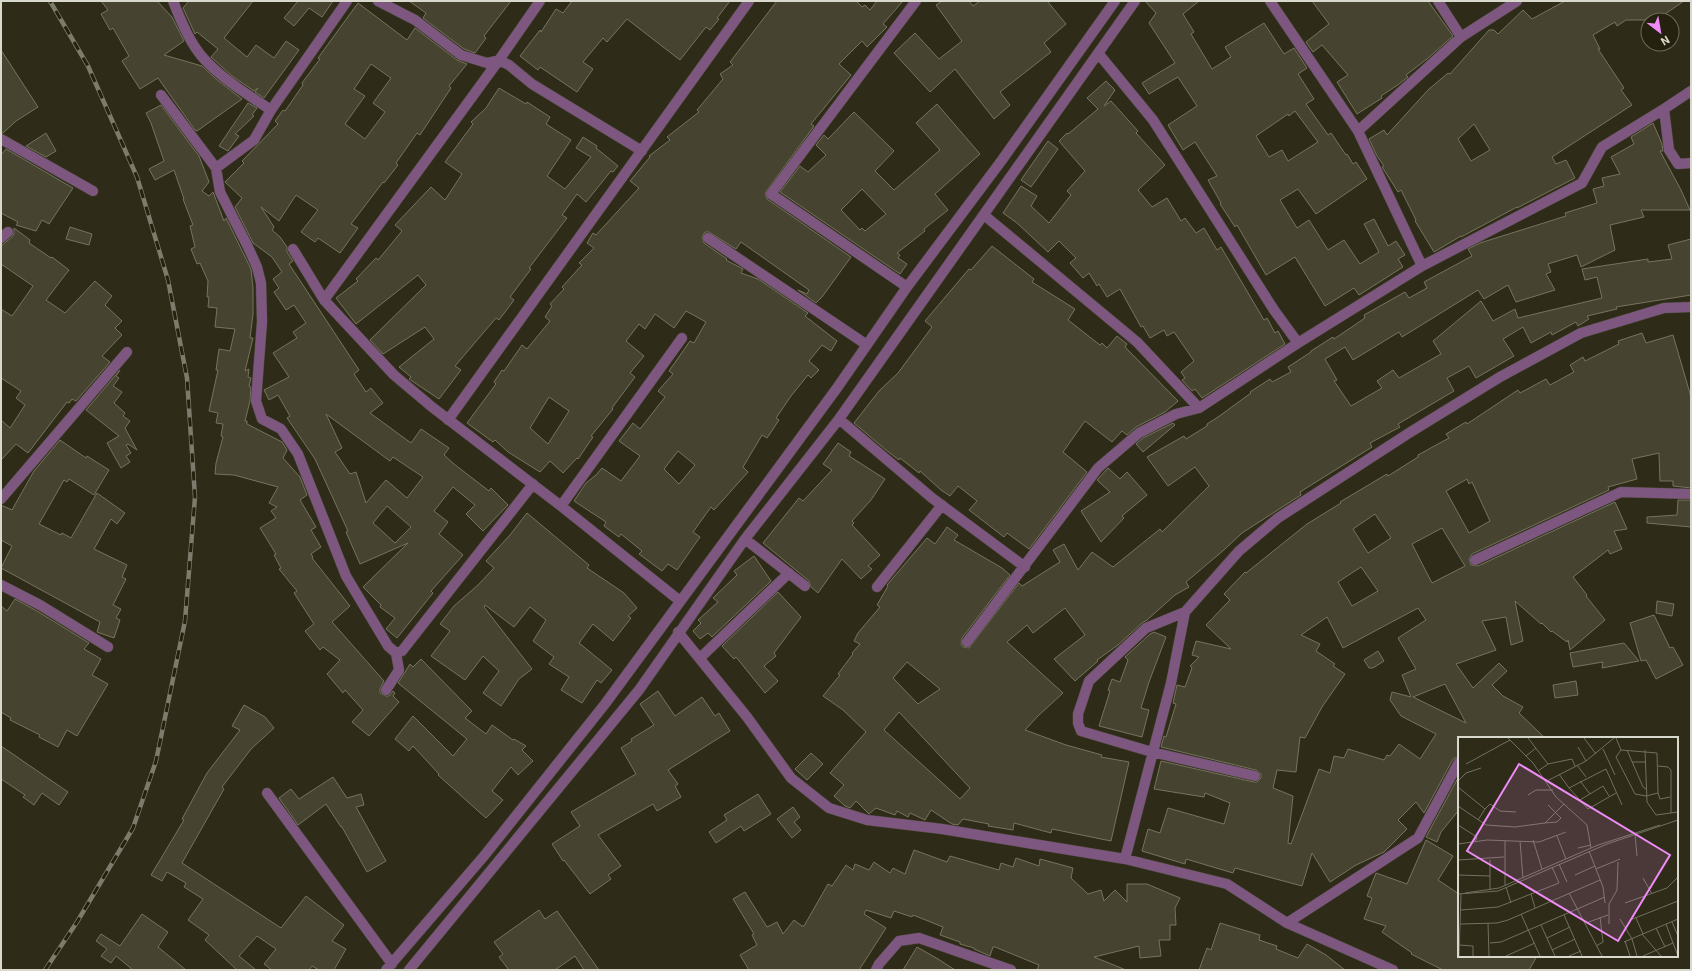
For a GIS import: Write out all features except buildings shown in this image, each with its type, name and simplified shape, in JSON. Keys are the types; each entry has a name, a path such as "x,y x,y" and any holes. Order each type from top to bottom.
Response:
{"street":[{"path":"173,1 187,33 204,59 231,84 270,110"},
{"path":"216,168 254,140 270,110 347,1"},
{"path":"378,1 415,20 461,55 487,63 500,60 510,65 532,84 642,151"},
{"path":"324,300 500,60 540,1"},
{"path":"448,420 749,1"},
{"path":"907,287 771,194 916,1"},
{"path":"267,793 389,967 505,830 577,741 837,388 907,287 1007,154 1115,1"},
{"path":"409,970 639,690 678,632 745,539 838,419 1135,1"},
{"path":"1270,1 1358,131 1422,266"},
{"path":"1438,1 1461,37"},
{"path":"1358,131 1461,37 1517,1"},
{"path":"1098,53 1153,120 1274,310 1298,343"},
{"path":"967,642 1025,567 1098,468 1139,433 1176,414 1199,408 1298,343 1422,266 1582,184 1602,147 1691,91"},
{"path":"161,95 216,168 220,192 257,267 261,283 262,322 256,401 262,419 281,429 298,454 346,576 388,646 396,653 399,670 386,690"},
{"path":"1664,109 1669,150 1678,164 1691,163"},
{"path":"1,139 93,191"},
{"path":"984,215 1137,342 1199,408"},
{"path":"708,238 867,345"},
{"path":"294,249 324,300 394,375 448,420 533,484 680,601"},
{"path":"1255,776 1152,752 1081,731 1078,723 1078,714 1089,682 1146,628 1186,612 1239,551 1278,518 1408,433 1500,377 1581,334 1664,308 1691,307"},
{"path":"561,506 682,338"},
{"path":"1,499 127,352"},
{"path":"838,419 942,505 1025,567"},
{"path":"396,653 402,651 533,484"},
{"path":"1475,560 1621,492 1691,494"},
{"path":"878,587 942,505"},
{"path":"745,539 805,586"},
{"path":"700,658 789,573"},
{"path":"1,585 40,605 108,647"},
{"path":"1125,860 1171,683 1186,612"},
{"path":"678,632 747,717 791,778 829,808 867,820 950,831 1125,860 1227,884 1287,923 1379,968 1393,970"},
{"path":"1287,923 1418,838 1458,764"},
{"path":"505,830 516,840"},
{"path":"876,970 879,964 899,941 919,938 938,943 1011,970"}],"railway":[{"path":"45,970 77,922 133,828 156,761 185,621 195,497 187,378 168,280 137,177 88,66 50,1"}]}
